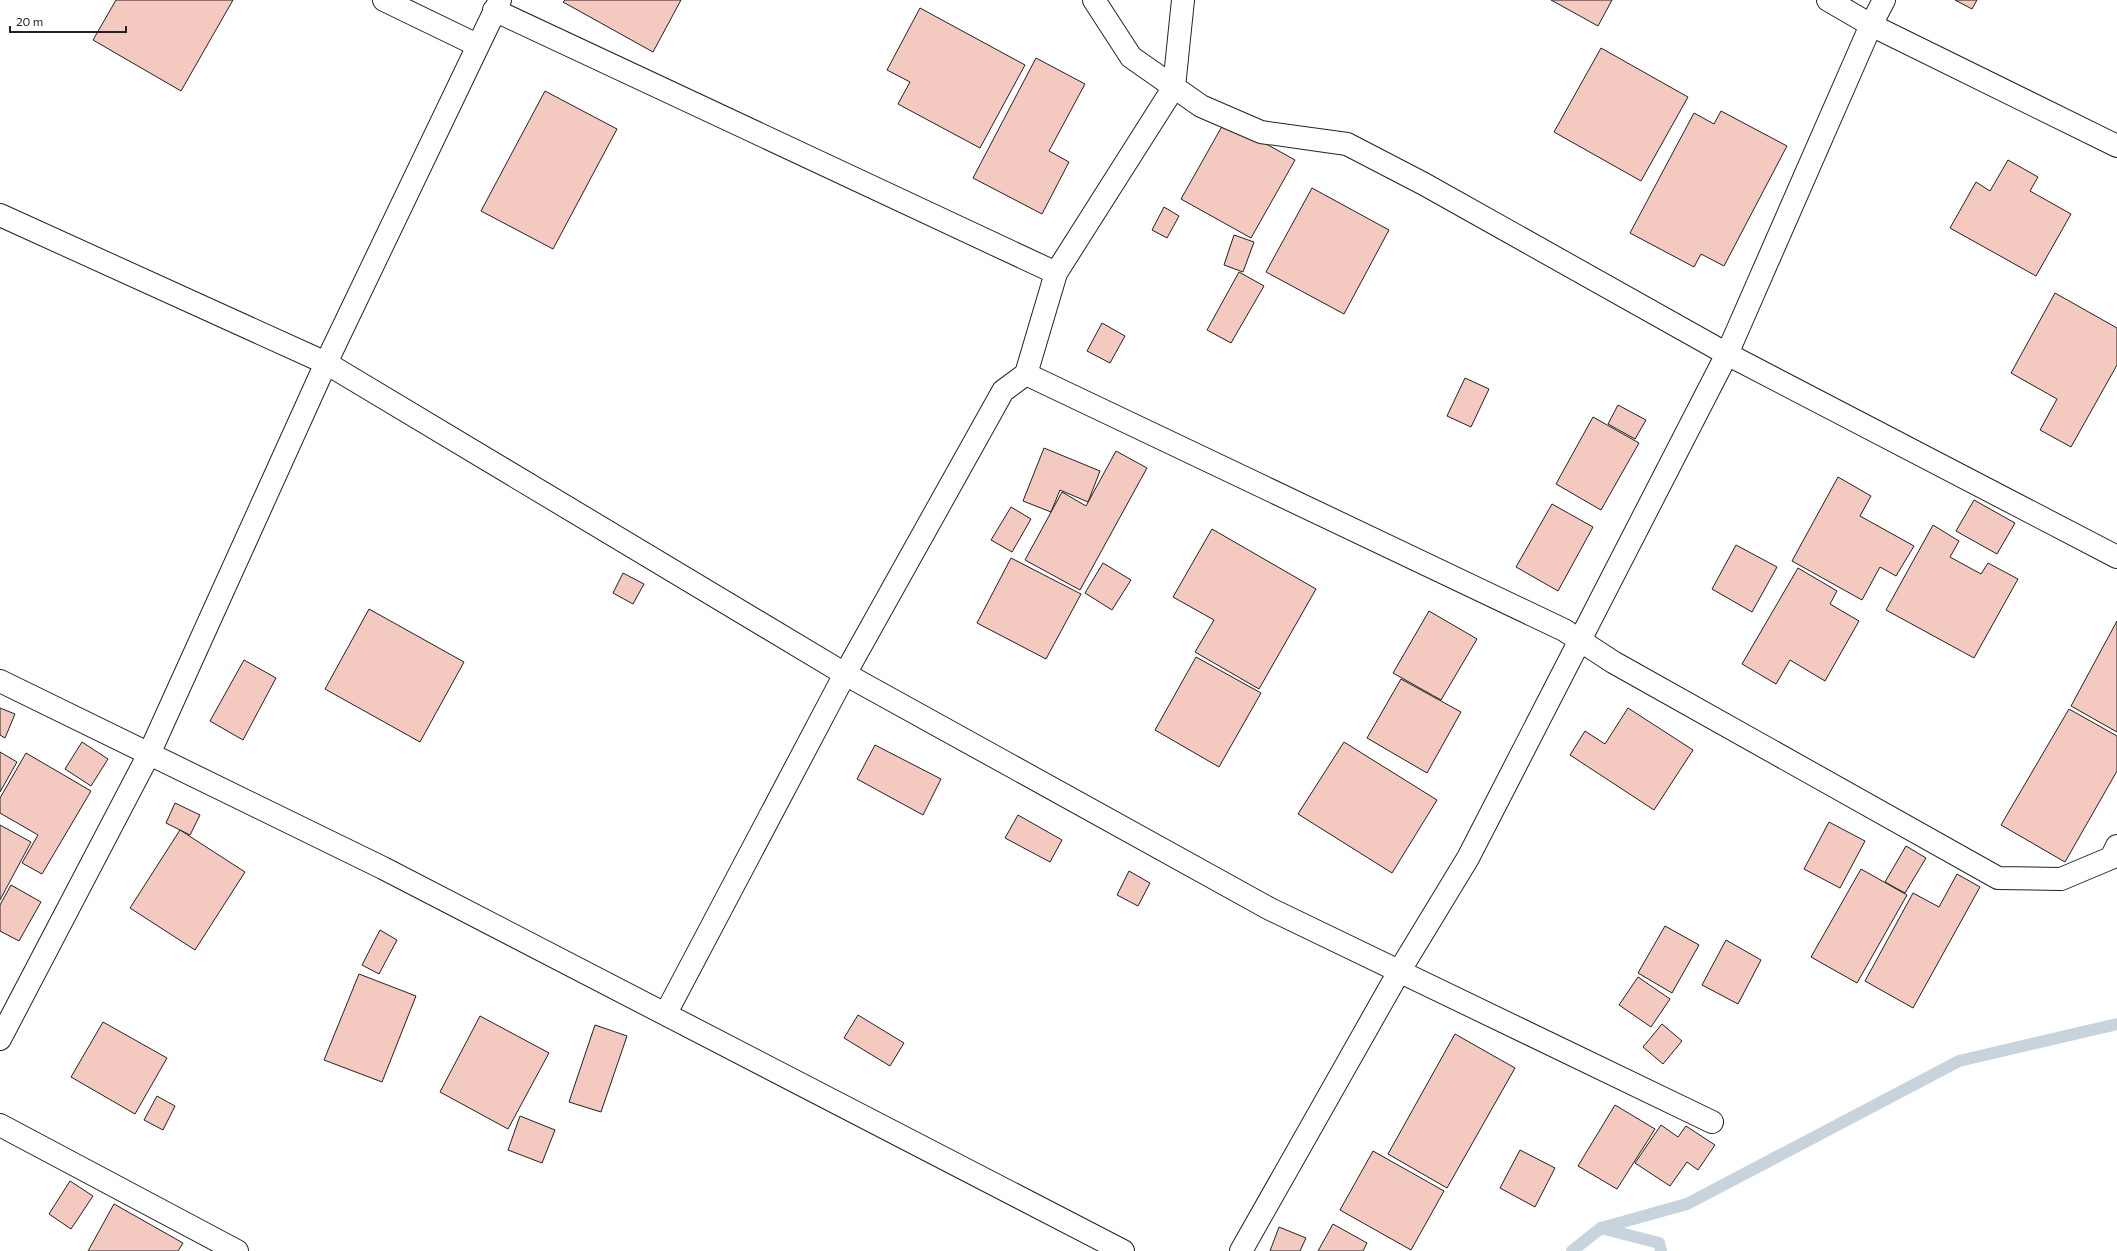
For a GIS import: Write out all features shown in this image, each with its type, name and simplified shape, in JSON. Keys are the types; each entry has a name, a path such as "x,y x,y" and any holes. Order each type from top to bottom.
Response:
{"street":[{"path":"384,0 477,45"},
{"path":"1094,0 1131,57 1201,106 1261,132 1347,144 1424,184 1727,354 2117,556"},
{"path":"666,1013 845,674 1003,392 1026,374 1056,274 1174,87 1183,0"},
{"path":"1828,0 1871,25 2117,146"},
{"path":"1241,1251 1400,970 1468,858 1727,354 1871,25 1884,0"},
{"path":"0,1040 149,754 326,363 497,5 1056,274"},
{"path":"0,214 326,363 845,674 1270,909 1400,970 1712,1122"},
{"path":"1026,374 1556,626 1613,662 1998,878 2061,879 2111,858 2117,846"},
{"path":"0,681 383,868 666,1013 1123,1251"},
{"path":"0,1125 237,1251"}],"building":[{"path":"116,0 233,0 181,91 93,40"},
{"path":"565,0 681,0 653,52 563,2"},
{"path":"1551,0 1612,0 1598,26"},
{"path":"1955,0 1977,0 1972,9"},
{"path":"920,8 1025,65 980,148 898,104 910,82 887,70"},
{"path":"1601,48 1688,97 1641,181 1554,132"},
{"path":"1036,58 1085,84 1049,151 1069,162 1042,214 973,178"},
{"path":"545,91 617,129 553,249 481,211"},
{"path":"1721,111 1787,146 1724,266 1701,254 1694,267 1630,233 1694,113 1714,124"},
{"path":"1225,121 1295,160 1251,238 1181,199"},
{"path":"2008,160 2038,177 2030,191 2071,214 2036,276 1950,228 1976,182 1990,191"},
{"path":"1312,188 1389,230 1344,314 1266,272"},
{"path":"1164,207 1179,216 1167,238 1152,230"},
{"path":"1234,235 1254,242 1243,272 1224,265"},
{"path":"1239,272 1264,286 1231,343 1207,330"},
{"path":"2055,293 2117,328 2117,365 2071,447 2040,430 2057,399 2011,373"},
{"path":"1102,323 1125,336 1110,363 1087,351"},
{"path":"1465,378 1489,389 1471,427 1447,416"},
{"path":"1618,405 1646,420 1635,439 1608,424"},
{"path":"1593,417 1639,443 1601,510 1556,484"},
{"path":"1044,448 1100,471 1088,502 1060,490 1051,512 1023,501"},
{"path":"1116,451 1147,468 1080,590 1025,560 1062,492 1086,506"},
{"path":"1838,477 1871,496 1860,516 1914,546 1896,576 1880,567 1862,600 1792,561"},
{"path":"1974,500 2015,523 1997,554 1956,531"},
{"path":"1552,504 1593,527 1558,591 1516,567"},
{"path":"1011,507 1031,519 1012,552 991,540"},
{"path":"1933,525 1959,541 1950,557 1981,574 1988,563 2018,579 1974,658 1886,610"},
{"path":"1212,529 1316,589 1259,689 1195,652 1214,620 1173,597"},
{"path":"1736,545 1777,567 1752,612 1712,589"},
{"path":"1011,558 1081,594 1046,659 977,623"},
{"path":"1103,563 1131,580 1112,610 1085,593"},
{"path":"1798,568 1837,591 1830,604 1859,621 1825,681 1790,660 1776,684 1742,664"},
{"path":"623,573 644,584 633,604 613,593"},
{"path":"369,609 464,662 420,742 325,689"},
{"path":"1429,611 1477,639 1441,700 1393,673"},
{"path":"2117,621 2117,732 2071,706"},
{"path":"1196,657 1261,693 1219,767 1155,730"},
{"path":"244,660 276,678 243,740 210,721"},
{"path":"1401,679 1461,712 1427,773 1367,738"},
{"path":"0,708 15,714 5,738 0,735"},
{"path":"1628,708 1693,750 1654,810 1570,755 1585,731 1605,744"},
{"path":"2069,709 2117,736 2117,771 2065,862 2001,825"},
{"path":"82,742 108,759 91,786 65,769"},
{"path":"1344,742 1437,800 1392,873 1298,814"},
{"path":"875,745 941,779 923,815 857,779"},
{"path":"0,752 17,762 0,792"},
{"path":"26,753 91,791 42,874 22,863 38,835 0,813 0,798"},
{"path":"175,803 200,815 190,835 166,823"},
{"path":"1018,815 1062,840 1050,862 1005,838"},
{"path":"1829,822 1865,841 1840,888 1804,869"},
{"path":"0,825 31,842 0,900"},
{"path":"180,830 245,872 195,950 130,908"},
{"path":"1906,846 1926,858 1905,893 1885,882"},
{"path":"1861,869 1907,895 1857,983 1811,957"},
{"path":"1129,871 1150,883 1138,906 1117,895"},
{"path":"1957,874 1980,887 1913,1008 1865,981 1913,893 1939,907"},
{"path":"11,885 41,902 19,941 0,931 0,905"},
{"path":"1665,926 1699,945 1672,993 1638,973"},
{"path":"380,930 397,940 379,974 362,965"},
{"path":"1726,940 1761,960 1738,1004 1702,985"},
{"path":"359,974 416,996 382,1082 324,1060"},
{"path":"1638,977 1670,999 1651,1027 1619,1005"},
{"path":"858,1015 904,1043 890,1066 844,1038"},
{"path":"480,1016 549,1053 508,1129 440,1092"},
{"path":"103,1022 167,1058 135,1114 71,1077"},
{"path":"1662,1024 1682,1041 1663,1064 1643,1047"},
{"path":"595,1025 627,1036 601,1112 569,1102"},
{"path":"1455,1034 1515,1068 1447,1188 1388,1154"},
{"path":"157,1096 175,1106 163,1130 144,1120"},
{"path":"1615,1105 1655,1129 1617,1189 1578,1166"},
{"path":"520,1116 555,1130 542,1163 508,1150"},
{"path":"1661,1125 1678,1137 1686,1126 1715,1145 1698,1170 1687,1162 1670,1186 1635,1163"},
{"path":"1520,1150 1555,1168 1535,1207 1500,1188"},
{"path":"1373,1151 1444,1191 1411,1250 1340,1210"},
{"path":"70,1181 93,1196 71,1229 49,1214"},
{"path":"114,1204 183,1243 178,1251 88,1251"},
{"path":"1333,1224 1367,1243 1363,1251 1318,1251"},
{"path":"1279,1227 1306,1238 1300,1251 1270,1251"}],"waterway":[{"path":"1601,1228 1687,1204 1959,1061 2117,1024"},
{"path":"1572,1251 1601,1228 1659,1243 1661,1251"}]}
